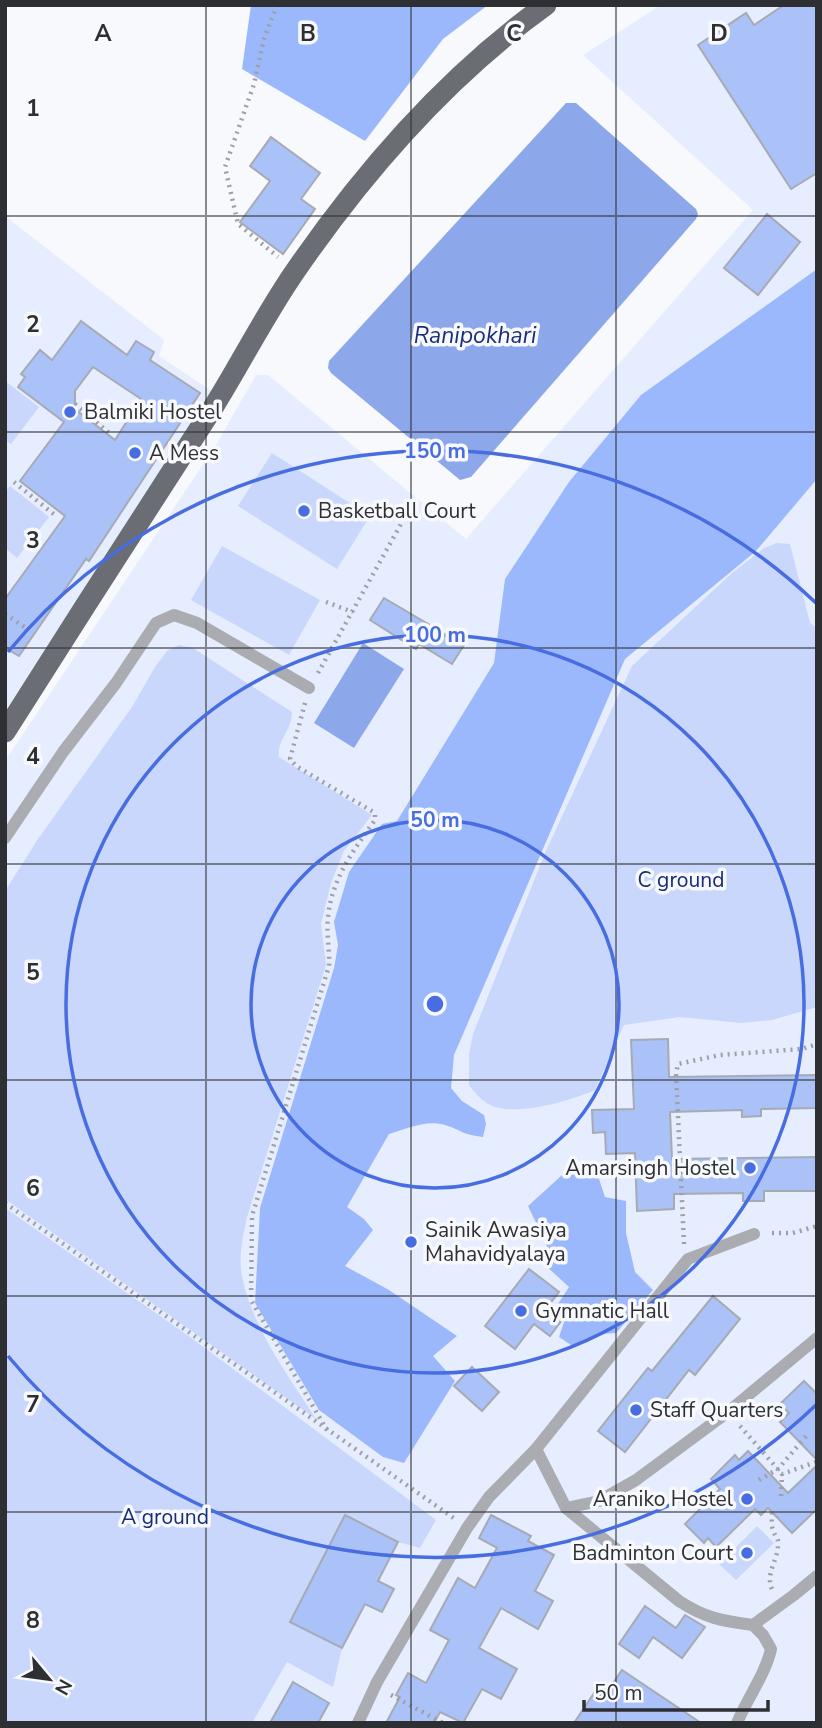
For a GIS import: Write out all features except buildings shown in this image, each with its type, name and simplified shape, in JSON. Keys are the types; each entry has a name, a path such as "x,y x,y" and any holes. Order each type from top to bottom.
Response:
{"main road":[{"path":"5,732 219,398 295,271 359,185 403,134 505,35 546,5"}],"lane":[{"path":"5,838 156,623 174,615 197,623 309,688"},
{"path":"358,1723 377,1682 467,1528 489,1497 536,1448 688,1259 754,1234"},
{"path":"566,1508 599,1501 636,1480 728,1412 817,1338"},
{"path":"536,1448 566,1508 688,1607 713,1619 753,1625 763,1635 771,1650 768,1663 737,1723"},
{"path":"753,1625 817,1576"}],"path":[{"path":"277,5 264,39 254,84 225,167 238,224 295,271"},
{"path":"75,404 109,433"},
{"path":"14,482 56,516"},
{"path":"328,1432 251,1300 251,1216 329,966 327,920 330,904 342,866 375,820 375,813 296,766 290,758 309,688 401,524"},
{"path":"326,602 353,612"},
{"path":"5,614 26,628"},
{"path":"688,1259 683,1241 680,1203 676,1074 678,1064 720,1055 802,1049 817,1044"},
{"path":"5,1203 467,1528"},
{"path":"754,1234 793,1233 817,1226"},
{"path":"728,1412 782,1474 780,1496"},
{"path":"759,1480 778,1469 808,1434"},
{"path":"782,1474 816,1462"},
{"path":"772,1513 778,1548 769,1584 781,1606"},
{"path":"377,1682 390,1694 443,1723"}],"shaded area":[{"path":"251,5 488,5 443,39 365,141 242,69"},
{"name":"Sainik Awasiya Mahavidyalaya","path":"661,5 817,5 817,1723 5,1723 5,761 216,445 256,375 268,375 466,539 753,210 583,55"},
{"path":"5,216 164,340 159,356 213,392 5,711"},
{"path":"817,269 817,479 756,551 625,659 454,1055 451,1088 462,1101 484,1115 486,1124 483,1137 466,1134 438,1123 416,1125 389,1134 347,1207 364,1219 373,1230 345,1266 389,1290 457,1336 433,1356 455,1381 404,1463 383,1457 319,1410 255,1303 260,1208 334,968 338,945 334,922 349,872 382,824 397,821 494,663 505,579 569,482 641,395"},
{"path":"571,1167 597,1173 605,1197 626,1201 626,1233 635,1272 653,1290 616,1333 600,1334 574,1347 559,1337 564,1322 558,1304 569,1287 534,1255 547,1246 528,1206"}],"green space":[{"path":"5,381 39,407 11,444 5,440"},
{"name":"Basketball Court","path":"272,453 370,516 337,569 238,506"},
{"path":"10,486 49,517 17,558 5,548 5,492"},
{"name":"C ground","path":"777,543 790,544 810,623 817,628 817,1007 772,1020 741,1023 680,1017 624,1025 595,1090 557,1103 526,1109 499,1108 488,1104 469,1085 469,1055 473,1034 545,853 632,666 731,574 764,548"},
{"path":"222,546 320,600 289,655 191,600"},
{"path":"179,645 193,648 292,712 290,724 280,745 279,757 372,815 344,851 331,883 321,924 326,965 247,1217 241,1254 242,1276 247,1295 262,1332 316,1419 5,1199 5,891 38,839 132,707 155,667 167,651"},
{"name":"A ground","path":"5,1208 190,1337 436,1520 420,1548 398,1542 345,1516 291,1621 342,1648 333,1687 287,1662 252,1723 5,1723"},
{"name":"Badminton Court","path":"757,1526 774,1543 736,1580 719,1564"}],"water":[{"name":"Ranipokhari","path":"566,103 576,103 696,209 698,214 471,477 460,480 331,373 328,368 329,361"},
{"path":"363,643 404,669 354,748 314,723"}],"place":[{"name":"Balmiki Hostel","path":"70,412"},
{"name":"A Mess","path":"135,453"},
{"name":"Basketball Court","path":"304,511"},
{"name":"Amarsingh Hostel","path":"750,1168"},
{"name":"Sainik Awasiya Mahavidyalaya","path":"411,1242"},
{"name":"Gymnatic Hall","path":"521,1311"},
{"name":"Staff Quarters","path":"636,1410"},
{"name":"Araniko Hostel","path":"747,1499"},
{"name":"Badminton Court","path":"747,1553"}]}
